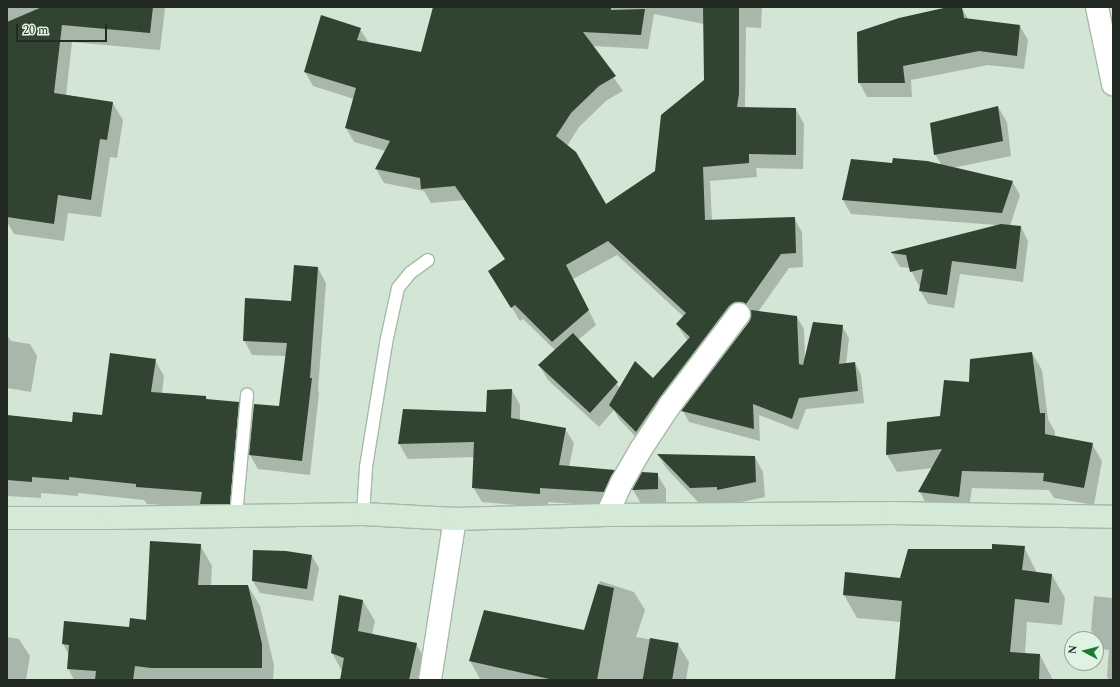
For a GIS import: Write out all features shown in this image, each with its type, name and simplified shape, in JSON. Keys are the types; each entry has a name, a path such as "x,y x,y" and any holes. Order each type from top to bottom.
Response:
{"main road":[{"path":"7,518 363,514 455,519 607,515 892,513 1113,517"}],"street":[{"path":"1097,7 1113,84"},
{"path":"607,515 622,482 640,449 670,405 740,314"},
{"path":"430,680 455,519"}],"lane":[{"path":"363,514 366,467 386,342 398,288 410,273 428,260"},
{"path":"236,516 247,394"}],"building":[{"path":"42,7 153,7 150,33 62,25 54,93 113,102 107,140 100,139 91,200 58,195 54,224 7,217 7,22"},
{"path":"433,7 611,7 611,10 645,9 641,35 583,32 616,76 599,86 571,113 556,136 576,152 606,204 655,171 661,115 704,80 703,7 739,7 739,94 737,107 796,108 796,155 749,154 749,163 703,167 705,220 795,217 796,253 781,254 746,304 735,302 729,306 660,397 636,432 609,405 635,361 653,378 690,337 676,324 686,313 608,241 566,265 589,310 552,342 515,305 511,308 488,271 505,259 455,186 421,189 420,178 375,169 390,141 345,128 356,88 304,72 321,15 361,28 357,40 421,52"},
{"path":"948,7 962,7 964,18 1020,25 1017,56 979,51 903,66 905,83 858,83 857,32 899,18"},
{"path":"998,106 1003,141 934,155 930,123"},
{"path":"893,158 927,161 1013,181 1002,213 842,200 851,159 892,163"},
{"path":"1001,224 1021,226 1016,269 952,261 947,295 919,291 923,269 910,272 906,255 891,253 891,252"},
{"path":"294,265 318,267 310,378 312,378 302,461 249,455 254,404 279,406 287,343 243,341 245,298 291,301"},
{"path":"751,310 797,316 799,364 803,365 813,322 843,325 839,364 855,362 858,391 799,398 792,419 753,404 754,429 681,411 749,322"},
{"path":"573,333 618,382 590,413 538,365"},
{"path":"1032,352 1040,413 1045,413 1045,434 1093,443 1084,488 1043,481 1044,473 962,471 959,497 918,492 942,449 886,455 887,422 940,416 944,380 969,382 970,359"},
{"path":"110,353 156,359 151,392 206,396 206,399 239,402 230,504 200,504 202,492 136,487 136,484 69,477 69,480 32,477 32,482 7,480 7,415 72,422 73,412 102,415"},
{"path":"512,389 511,418 566,428 559,465 615,470 604,492 540,488 540,494 472,488 474,442 398,444 403,409 486,412 487,390"},
{"path":"657,454 755,456 756,482 717,490 717,487 690,488"},
{"path":"642,472 658,473 658,489 632,490"},
{"path":"150,541 201,544 198,585 248,585 262,644 262,668 151,668 135,666 133,680 95,680 96,671 67,669 69,645 62,644 64,621 129,627 130,618 146,620"},
{"path":"992,544 1025,546 1022,570 1052,574 1049,603 1015,599 1010,652 1040,654 1039,680 895,680 902,601 843,595 845,572 900,578 908,549 992,549"},
{"path":"253,550 286,551 312,555 307,589 252,581"},
{"path":"598,584 614,588 597,680 554,680 469,661 484,610 584,630"},
{"path":"339,595 363,600 358,631 417,643 409,680 340,680 344,658 331,653"},
{"path":"650,638 679,643 672,680 643,680"}]}
